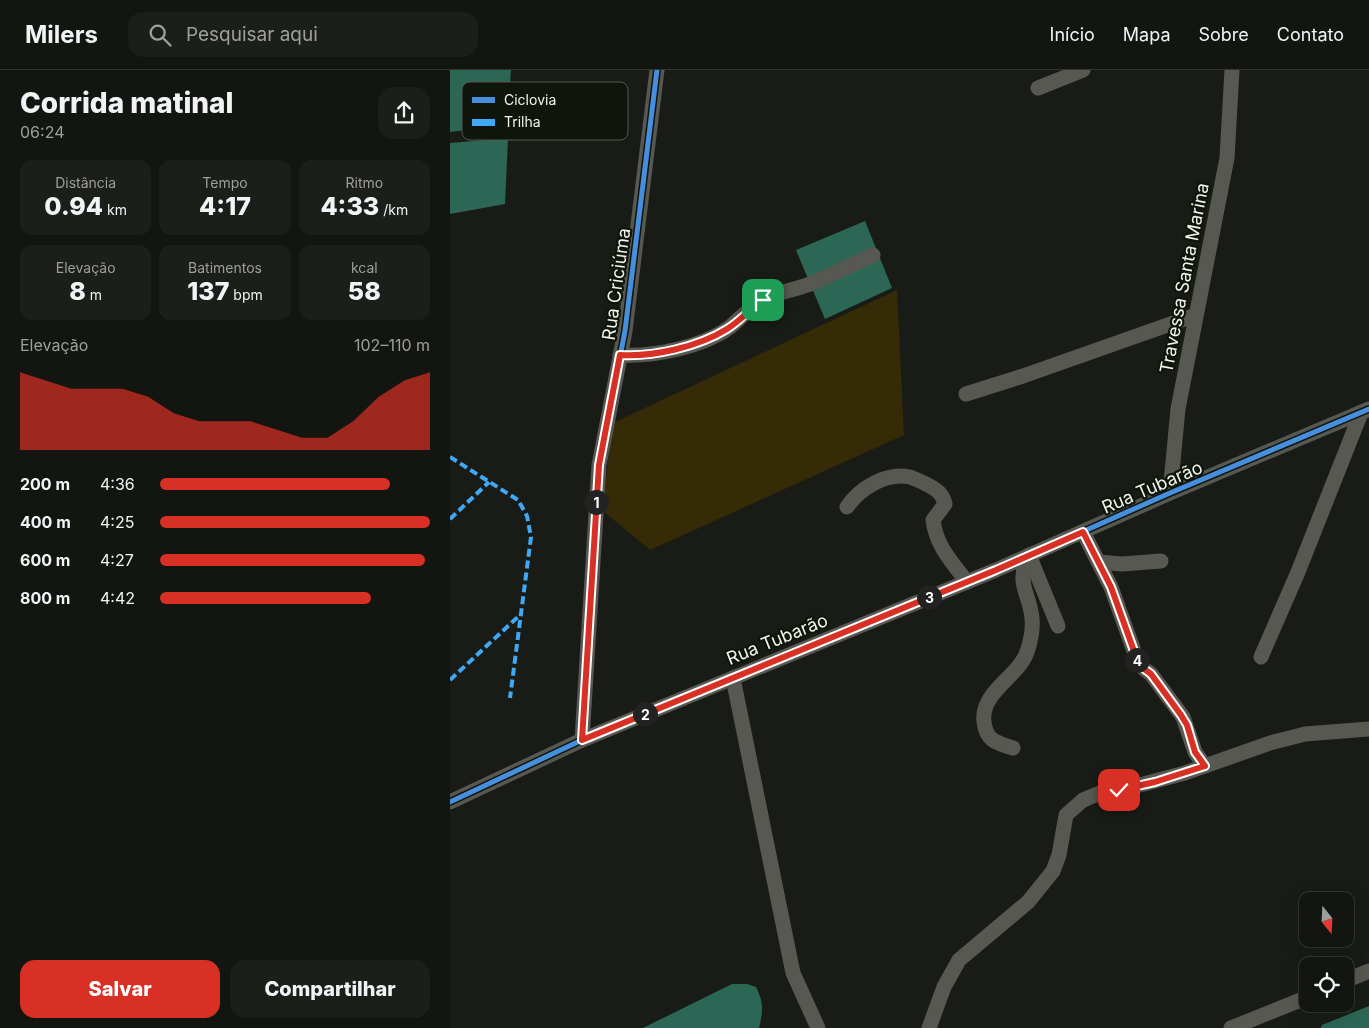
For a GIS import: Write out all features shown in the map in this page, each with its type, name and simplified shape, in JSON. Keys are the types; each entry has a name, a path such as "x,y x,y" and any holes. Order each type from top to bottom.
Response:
{"street":[{"name":"Rua Criciúma","path":"582,740 599,465 625,331 657,70"},
{"path":"1038,88 1082,70"},
{"name":"Travessa Santa Marina","path":"1170,493 1178,409 1227,158 1232,70"},
{"path":"620,355 654,354 714,336 729,328 763,300 810,284 873,255"},
{"path":"966,394 1041,370 1196,315"},
{"path":"1261,657 1365,411"},
{"name":"Rua Tubarão","path":"450,802 582,740 967,582 1170,493 1365,411"},
{"path":"847,506 863,489 874,483 897,476 910,477 937,490 944,498 945,504 933,520 937,538 941,549 967,582"},
{"path":"1083,532 1111,587 1139,665 1151,674 1181,715 1187,725 1195,752 1205,766"},
{"path":"1029,555 1058,626"},
{"path":"1013,748 993,742 987,733 984,713 990,699 1024,660 1028,649 1032,619 1022,580 1024,565 1029,555"},
{"path":"1099,562 1112,564 1161,561"},
{"path":"733,678 793,973 818,1028"},
{"path":"929,1028 944,987 959,960 1028,902 1053,871 1059,855 1066,815 1083,800 1100,793 1155,782 1270,743 1305,734 1369,729"},
{"path":"1354,978 1369,972"},
{"path":"1231,1028 1299,1001"}],"shaded area":[{"path":"450,70 511,70 510,82 462,82 462,131 450,132"},
{"path":"508,140 505,204 450,214 450,143"},
{"path":"865,221 892,288 825,319 796,250"},
{"path":"897,290 904,435 650,550 602,510 613,423"},
{"path":"732,984 747,984 756,987 762,1007 759,1028 643,1028"},
{"path":"1369,1006 1369,1028 1321,1028 1322,1025"}],"marked path":[{"path":"450,457 518,500 527,516 531,537 510,698"},
{"path":"450,519 489,482"},
{"path":"450,680 521,614"}],"cycle path":[{"path":"582,740 599,465 625,331 657,70"},
{"path":"450,802 582,740 996,570 1170,493 1369,409"}],"route":[{"path":"763,300 729,328 714,336 654,354 620,355 599,465 582,740 996,570 1083,532 1111,587 1139,665 1151,674 1185,721 1195,752 1205,766 1155,782 1119,790"}]}
